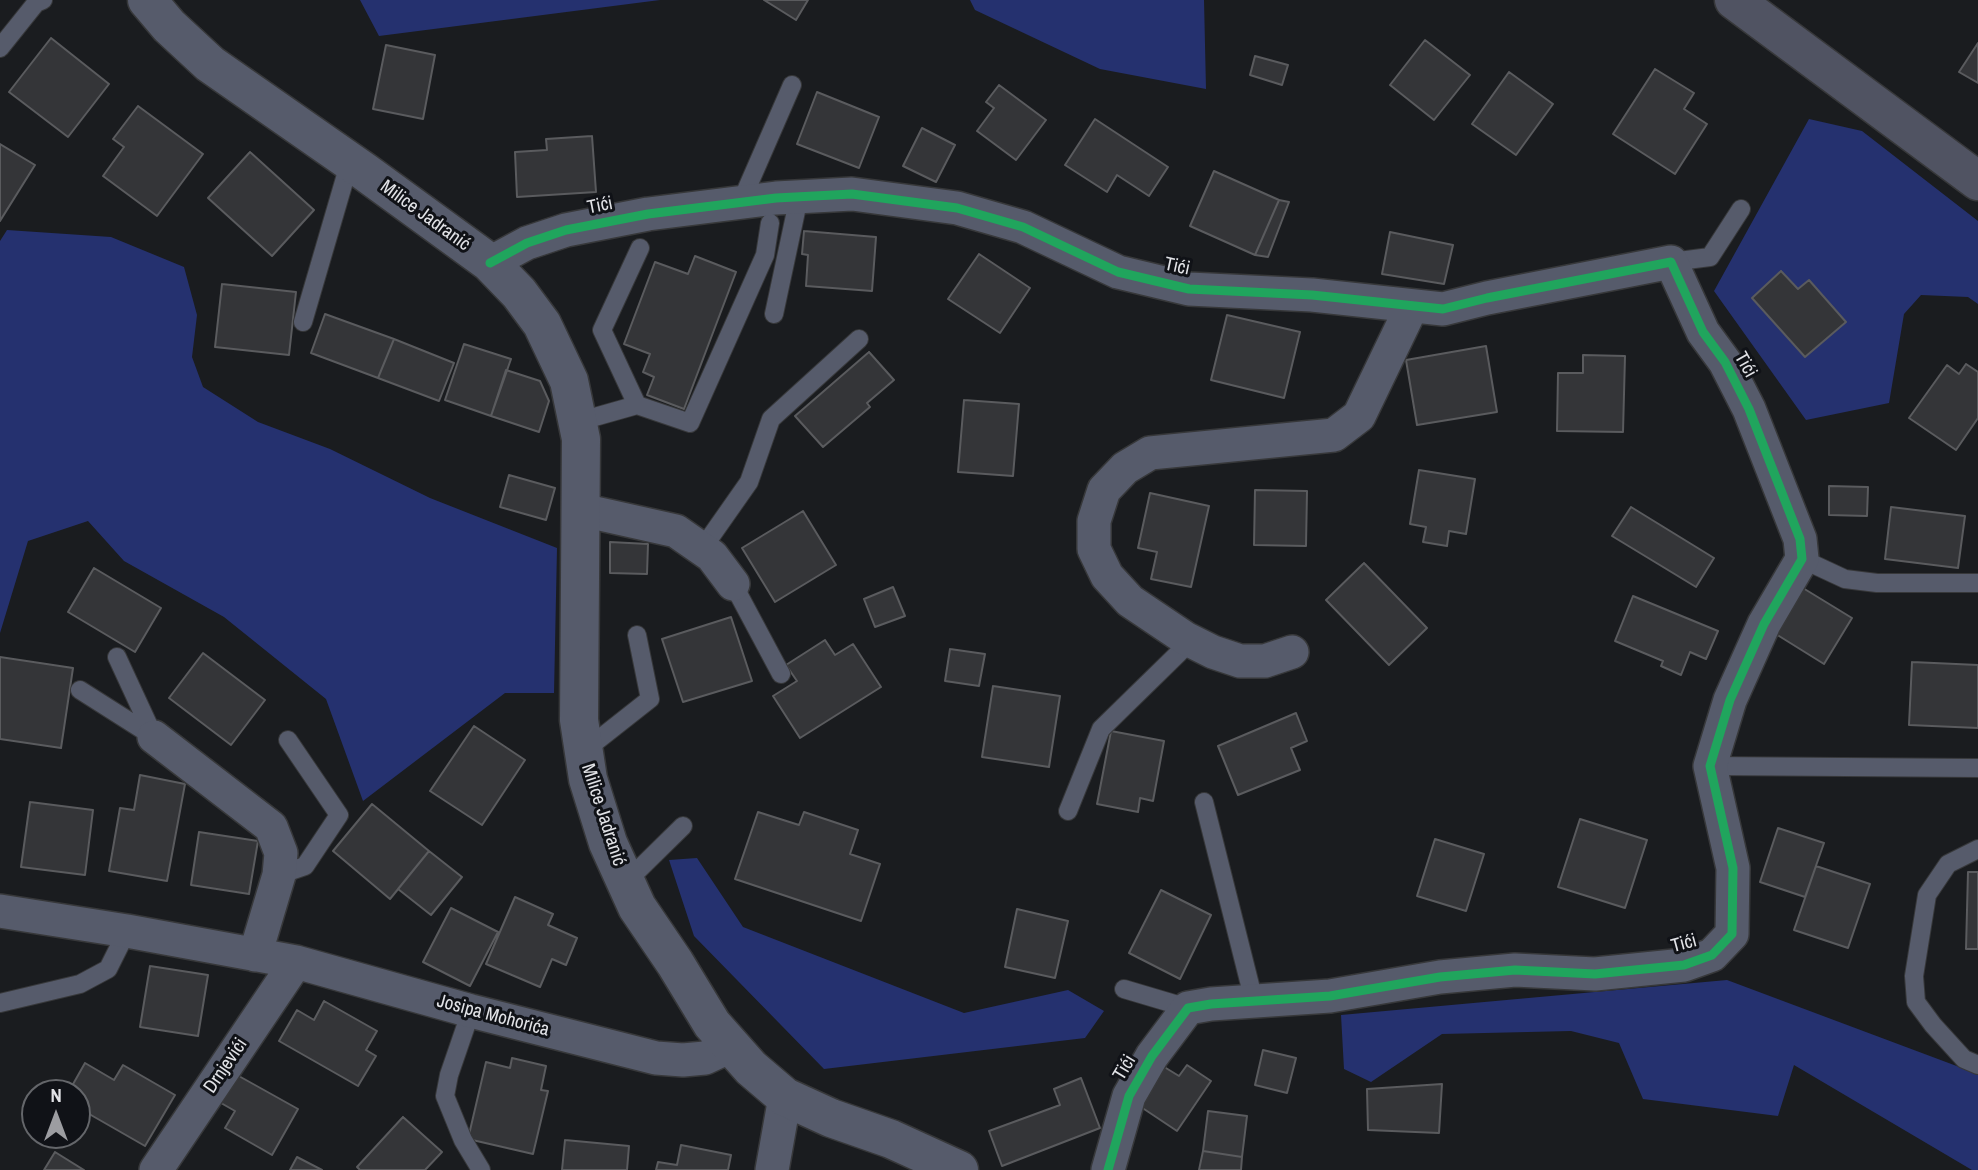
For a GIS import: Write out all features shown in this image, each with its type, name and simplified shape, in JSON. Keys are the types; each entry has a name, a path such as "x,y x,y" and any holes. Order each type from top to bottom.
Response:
{"main road":[{"path":"1734,0 1978,181"}],"street":[{"name":"Milice Jadranić","path":"148,0 169,26 210,64 490,263 519,293 542,324 569,381 581,439 579,720 588,779 608,843 637,907 712,1024 751,1068 785,1097 831,1118 891,1139 959,1170"},
{"name":"Tići","path":"490,263 527,243 566,230 648,214 741,202 852,194 957,208 1023,227 1118,272 1189,289 1312,295 1443,309 1500,295 1671,262 1703,332 1725,362 1749,410 1800,540 1802,559"},
{"path":"1292,652 1265,661 1240,661 1191,641 1130,601 1107,576 1094,549 1094,521 1104,490 1125,468 1150,453 1334,435 1359,416 1412,306"},
{"path":"582,510 677,531 712,556 733,584"},
{"path":"1710,766 1736,687 1764,624 1802,559"},
{"path":"154,737 271,827 281,853 279,875 255,955"},
{"name":"Tići","path":"1108,1170 1129,1096 1152,1056 1188,1008 1330,996 1440,977 1515,970 1594,974 1684,965 1712,954 1732,934 1733,868 1710,766"},
{"name":"Josipa Mohorića","path":"0,911 127,930 296,962 471,1011 656,1058 705,1058 731,1046"},
{"name":"Drnjevići","path":"156,1170 296,962"},
{"path":"772,1170 785,1097"}],"lane":[{"path":"0,48 36,3 43,0"},
{"path":"741,202 792,85"},
{"path":"303,322 349,161"},
{"path":"774,314 799,197"},
{"path":"1671,262 1710,257 1741,209"},
{"path":"577,422 637,405 690,423 765,256 770,223"},
{"path":"637,405 602,330 640,248"},
{"path":"702,549 749,482 771,419 859,339"},
{"path":"1802,559 1846,579 1866,582 1978,583"},
{"path":"733,584 781,674"},
{"path":"584,751 650,699 637,635"},
{"path":"1068,810 1101,729 1191,641"},
{"path":"117,657 154,737"},
{"path":"80,690 154,737"},
{"path":"279,875 305,866 339,815 288,740"},
{"path":"1710,766 1978,768"},
{"path":"1204,802 1254,1001"},
{"path":"626,882 683,826"},
{"path":"1978,849 1948,864 1927,895 1914,976 1916,1002 1964,1059 1978,1065"},
{"path":"0,1003 80,984 108,969 127,930"},
{"path":"1124,989 1188,1008"},
{"path":"471,1011 449,1074 445,1096 463,1140 481,1170"}],"shaded area":[{"path":"360,0 660,0 379,36"},
{"path":"970,0 1204,0 1206,89 1100,69 975,10"},
{"path":"1809,119 1862,131 1978,221 1978,304 1968,297 1921,295 1904,314 1889,403 1806,420 1714,291"},
{"path":"7,230 111,237 184,267 197,315 192,357 203,387 258,422 330,449 430,498 557,548 554,693 505,693 363,801 326,699 224,617 124,561 88,521 28,541 0,633 0,241"},
{"path":"697,858 743,927 964,1013 1068,990 1104,1011 1085,1038 824,1069 694,936 669,860"},
{"path":"1727,980 1978,1074 1978,1170 1972,1170 1794,1065 1778,1116 1643,1099 1619,1043 1571,1031 1442,1034 1371,1082 1344,1069 1341,1015"}],"building":[{"path":"764,0 808,0 796,20"},
{"path":"51,38 109,84 68,137 9,92"},
{"path":"1425,40 1470,75 1434,120 1390,85"},
{"path":"1978,43 1978,83 1959,72"},
{"path":"386,45 435,55 423,119 373,109"},
{"path":"1255,56 1288,65 1282,85 1250,75"},
{"path":"1655,69 1694,93 1684,109 1707,124 1675,174 1613,134"},
{"path":"1509,72 1553,104 1516,155 1472,124"},
{"path":"999,85 1046,120 1016,160 977,131 994,108 986,102"},
{"path":"817,92 879,117 859,168 797,144"},
{"path":"138,106 203,154 157,216 103,176 124,147 113,139"},
{"path":"1095,119 1168,167 1149,196 1117,175 1107,192 1065,165"},
{"path":"922,128 955,145 936,182 903,166"},
{"path":"592,136 596,192 517,197 515,152 547,150 546,139"},
{"path":"0,144 35,165 0,221"},
{"path":"250,152 314,210 272,256 208,198"},
{"path":"1214,171 1279,200 1255,255 1190,226"},
{"path":"1279,200 1289,202 1268,257 1255,255"},
{"path":"804,231 876,237 872,291 806,286 808,255 802,254"},
{"path":"1390,232 1453,245 1444,284 1382,274"},
{"path":"979,254 1030,288 1000,333 948,299"},
{"path":"695,256 736,272 684,409 647,395 654,377 643,372 650,354 624,344 655,262 688,274"},
{"path":"1781,271 1798,289 1809,280 1846,322 1805,357 1752,298"},
{"path":"222,284 296,292 289,355 215,347"},
{"path":"325,314 394,339 378,378 311,353"},
{"path":"1227,315 1300,332 1284,398 1211,380"},
{"path":"394,339 454,363 439,401 378,378"},
{"path":"464,344 511,359 491,416 445,400"},
{"path":"1486,346 1497,412 1417,425 1406,360"},
{"path":"869,352 894,380 867,403 870,407 823,447 795,416"},
{"path":"1583,355 1625,356 1623,432 1557,431 1558,373 1583,373"},
{"path":"1966,364 1978,372 1978,418 1956,450 1909,418 1947,365 1959,374"},
{"path":"506,370 540,381 549,401 539,432 491,416"},
{"path":"964,400 1019,404 1013,476 958,472"},
{"path":"1419,470 1475,479 1466,534 1449,531 1447,546 1423,542 1426,527 1410,524"},
{"path":"509,475 555,488 546,520 500,507"},
{"path":"1829,486 1868,487 1867,516 1829,515"},
{"path":"1255,490 1307,491 1306,546 1254,545"},
{"path":"1150,493 1209,506 1191,587 1151,579 1157,552 1138,548"},
{"path":"1631,507 1714,558 1696,587 1612,536"},
{"path":"1891,507 1965,516 1958,568 1885,559"},
{"path":"803,511 836,565 775,602 742,548"},
{"path":"610,542 648,544 647,574 610,573"},
{"path":"1364,563 1427,628 1389,665 1326,600"},
{"path":"94,568 161,608 135,652 68,612"},
{"path":"1798,585 1852,618 1824,664 1771,631"},
{"path":"893,587 905,616 875,627 864,599"},
{"path":"1633,596 1718,631 1706,659 1690,652 1681,675 1661,666 1663,661 1615,641"},
{"path":"731,617 752,681 683,702 662,639"},
{"path":"825,640 835,655 853,644 881,687 800,738 773,696 797,681 786,665"},
{"path":"950,649 985,654 979,686 945,681"},
{"path":"203,653 265,700 231,745 169,698"},
{"path":"0,657 73,668 61,748 0,739"},
{"path":"1912,662 1978,665 1978,728 1909,725"},
{"path":"993,686 1060,696 1049,767 982,757"},
{"path":"1296,713 1307,741 1291,748 1300,770 1238,795 1218,746"},
{"path":"474,726 525,760 482,825 430,791"},
{"path":"1111,731 1164,741 1153,801 1140,798 1138,812 1097,804"},
{"path":"140,775 185,784 167,881 109,871 120,808 134,810"},
{"path":"30,802 93,810 85,875 21,867"},
{"path":"372,804 429,851 390,899 333,851"},
{"path":"758,812 799,825 804,812 858,830 850,854 880,864 861,921 735,879"},
{"path":"1580,819 1647,840 1625,908 1558,887"},
{"path":"1778,828 1824,843 1805,897 1760,882"},
{"path":"199,832 258,841 249,894 191,885"},
{"path":"1435,839 1484,854 1466,911 1417,896"},
{"path":"429,851 462,877 431,915 398,889"},
{"path":"1816,866 1870,884 1848,948 1794,930"},
{"path":"1968,872 1978,872 1978,949 1966,949"},
{"path":"1161,890 1211,915 1180,979 1129,953"},
{"path":"515,897 553,914 548,925 577,938 566,965 552,959 540,987 486,964"},
{"path":"451,908 498,932 470,986 423,962"},
{"path":"1017,909 1068,921 1055,978 1005,967"},
{"path":"150,966 208,975 198,1036 140,1027"},
{"path":"324,1001 377,1031 366,1050 376,1056 358,1086 279,1041 297,1010 314,1020"},
{"path":"1263,1050 1296,1058 1287,1093 1255,1085"},
{"path":"512,1058 546,1066 541,1090 548,1091 533,1154 468,1139 486,1062 510,1068"},
{"path":"85,1063 114,1080 123,1065 175,1095 145,1146 91,1115 91,1079 76,1079"},
{"path":"1161,1065 1179,1076 1187,1065 1211,1081 1177,1131 1135,1103"},
{"path":"237,1075 298,1109 272,1155 225,1128 235,1111 221,1103"},
{"path":"1081,1078 1100,1128 1002,1166 989,1131 1060,1105 1054,1089"},
{"path":"1442,1084 1439,1133 1368,1130 1367,1089"},
{"path":"1208,1111 1247,1116 1242,1157 1203,1151"},
{"path":"403,1117 442,1152 425,1170 360,1170 357,1167"},
{"path":"565,1140 629,1146 627,1170 562,1170"},
{"path":"681,1145 731,1155 728,1170 656,1170 658,1162 677,1165"},
{"path":"1203,1151 1242,1157 1241,1170 1199,1170"},
{"path":"55,1152 84,1170 44,1170"},
{"path":"297,1157 322,1170 290,1170"}],"cycle path":[{"path":"490,263 527,243 566,230 648,214 776,198 852,194 957,208 1023,227 1118,272 1189,289 1312,295 1443,309 1671,262 1703,332 1725,362 1749,409 1800,539 1802,559 1764,624 1730,700 1710,766 1733,868 1732,934 1712,955 1684,965 1595,974 1515,970 1440,977 1330,996 1188,1008 1152,1056 1129,1096 1108,1170"}]}
